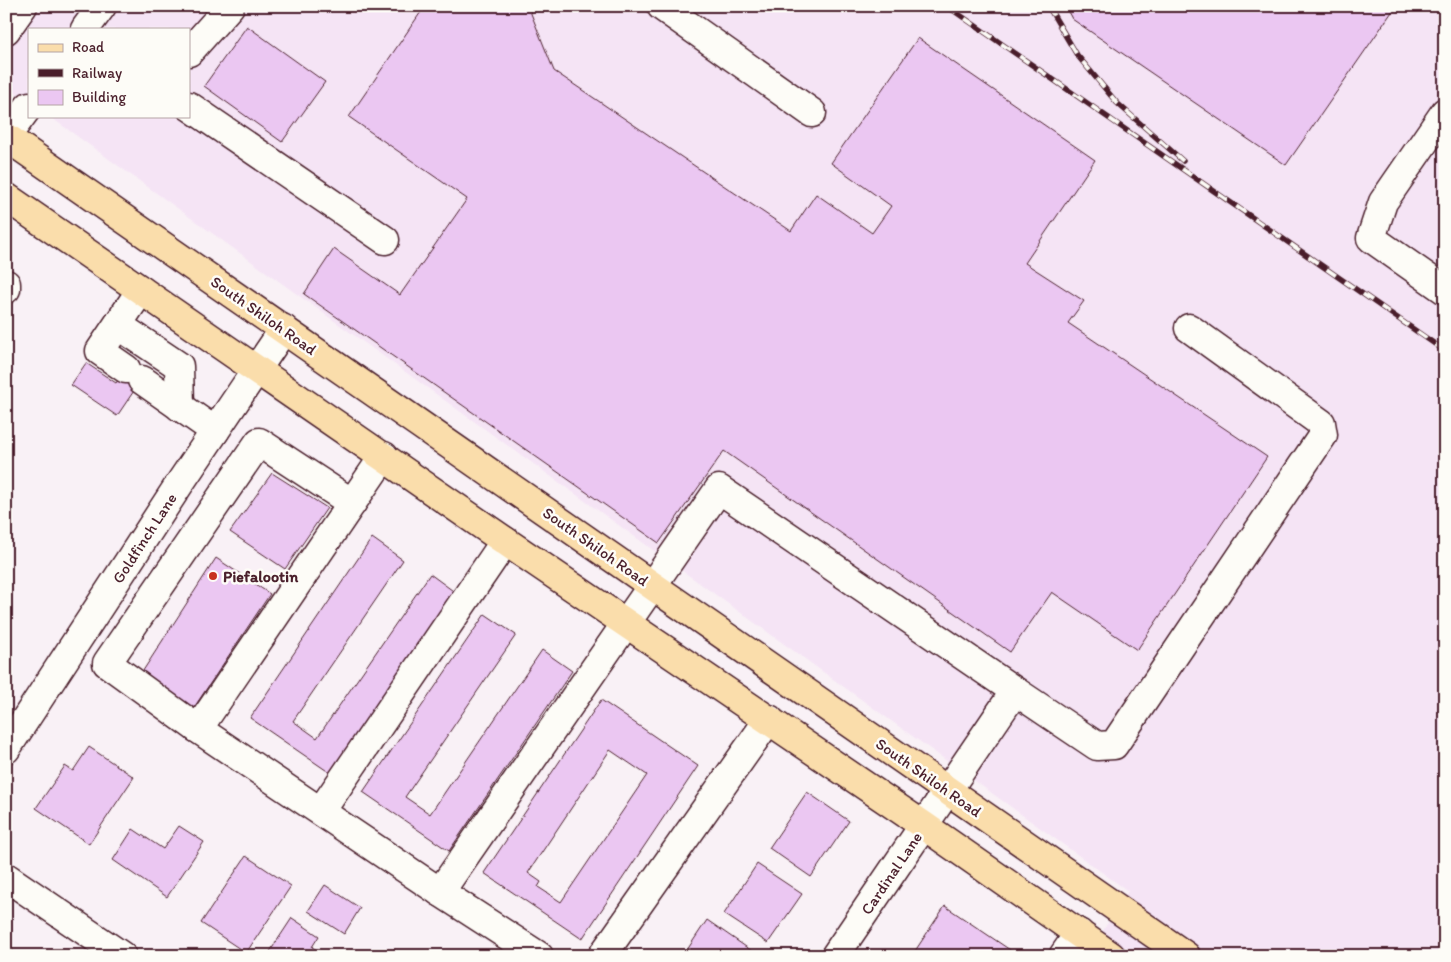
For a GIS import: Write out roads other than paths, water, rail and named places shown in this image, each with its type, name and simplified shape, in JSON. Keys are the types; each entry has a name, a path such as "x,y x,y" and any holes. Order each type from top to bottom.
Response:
{"main road":[{"name":"South Shiloh Road","path":"6,137 1186,956"},
{"path":"6,197 924,825 1111,956"}],"street":[{"path":"6,30 23,6"},
{"path":"86,28 102,6"},
{"path":"190,51 230,6"},
{"path":"660,6 812,113"},
{"path":"6,137 28,107"},
{"path":"190,107 385,240"},
{"path":"1445,112 1383,202 1371,238 1445,290"},
{"path":"6,284 6,289"},
{"path":"141,290 100,352 215,431"},
{"path":"118,325 178,366 180,407"},
{"path":"440,892 719,489 1097,746 1114,745 1323,435 1321,423 1189,328"},
{"name":"Goldfinch Lane","path":"6,749 284,329"},
{"path":"107,663 259,442 352,503"},
{"path":"198,729 384,456"},
{"path":"320,811 505,540"},
{"path":"74,645 107,663 198,729 440,892 540,956"},
{"name":"Cardinal Lane","path":"834,956 1015,690"},
{"path":"602,956 769,719"},
{"path":"6,877 122,956"},
{"path":"1063,956 1079,933"}],"railway":[{"path":"947,6 1445,351"},
{"path":"1048,6 1077,55 1117,103 1183,161"}],"place":[{"name":"Piefalootin","path":"213,576"}]}
